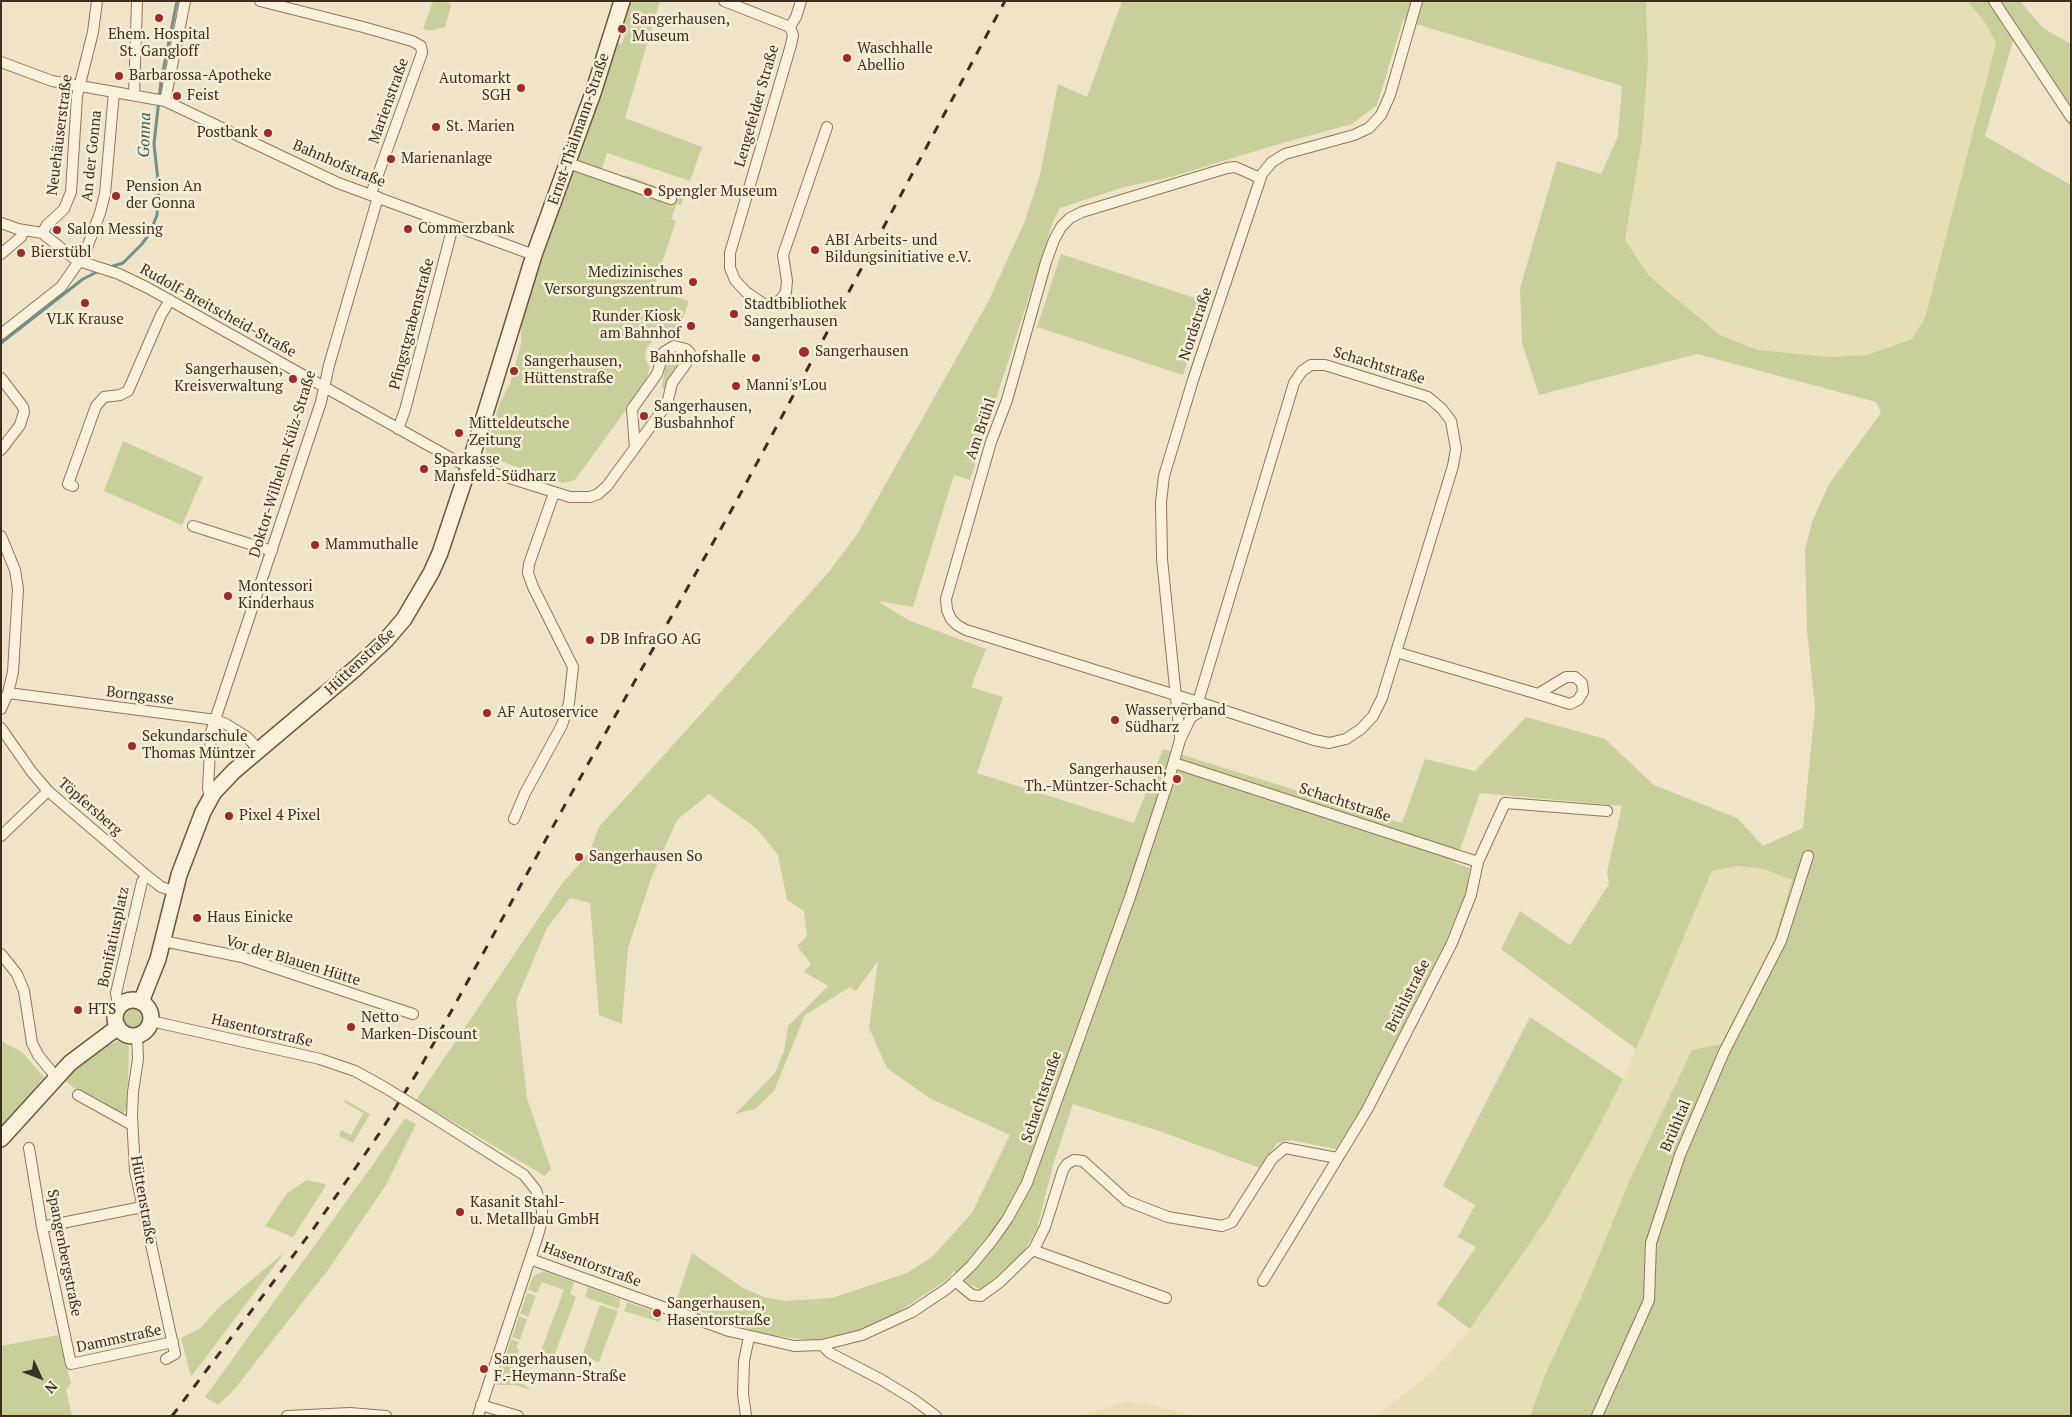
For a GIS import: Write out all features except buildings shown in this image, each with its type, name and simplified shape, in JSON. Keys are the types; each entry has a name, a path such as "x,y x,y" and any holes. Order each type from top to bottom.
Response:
{"street":[{"name":"Neuehäuserstraße","path":"42,233 70,200 79,86 92,32 97,1"},
{"path":"137,1 139,96"},
{"path":"164,101 185,1"},
{"name":"Marienstraße","path":"260,1 363,27 412,41 421,46 422,53 375,196"},
{"name":"Ernst-Thälmann-Straße","path":"534,255 596,84 622,1"},
{"path":"724,1 790,27"},
{"name":"Lengefelder Straße","path":"801,1 790,27 793,34 791,45 730,253 730,268 735,280 746,292 765,305 773,304 780,300 786,292 787,281 783,255 827,127"},
{"name":"Nordstraße","path":"1180,740 1174,695 1162,559 1161,502 1164,476 1193,380 1260,178 1268,166 1285,154 1354,135 1369,128 1381,115 1390,95 1417,1"},
{"path":"1994,1 2071,117"},
{"name":"Bahnhofstraße","path":"1,62 44,79 164,101 338,183 534,255"},
{"name":"An der Gonna","path":"1,334 55,293 80,262 100,213 105,194 114,92"},
{"path":"568,163 671,199"},
{"name":"Am Brühl","path":"1174,695 966,630 951,619 946,610 946,599 991,442 1007,400 1048,256 1061,227 1070,218 1082,212 1227,168 1235,167 1260,178"},
{"name":"Doktor-Wilhelm-Külz-Straße","path":"210,798 208,789 210,740 324,388 375,196"},
{"path":"1,223 42,233 80,262"},
{"name":"Pfingstgrabenstraße","path":"398,429 406,410 454,226"},
{"path":"1,254 21,237 24,230"},
{"name":"Hüttenstraße","path":"141,1002 154,973 174,892 210,798 228,777 364,661 398,626 434,566 469,466 534,255"},
{"name":"Rudolf-Breitscheid-Straße","path":"80,262 116,274 148,288 324,388 469,466 554,494 582,498 598,494 607,486 635,448 668,402 672,383 690,358 689,352 684,348 674,346 664,352 657,374 632,409 635,448"},
{"path":"73,486 68,484 96,406 104,397 120,395 128,391 161,315 170,300"},
{"name":"Schachtstraße","path":"1174,695 1314,740 1329,743 1346,739 1361,730 1373,716 1382,698 1453,466 1456,449 1451,421 1442,409 1428,397 1325,364 1311,366 1302,371 1294,383 1198,702"},
{"path":"1,378 23,407 24,412 20,425 1,450"},
{"path":"514,819 525,793 562,726 569,703 573,667 532,586 528,573 554,494"},
{"path":"193,526 272,551"},
{"path":"1,536 15,570 18,589 15,652 8,693 1,709"},
{"path":"1396,652 1538,694"},
{"name":"Borngasse","path":"8,693 216,720 226,724 259,750"},
{"name":"Schachtstraße","path":"822,1345 862,1335 898,1320 926,1304 955,1281 975,1261 1008,1218 1027,1183 1130,897 1174,764 1180,740 1191,717 1211,706"},
{"name":"Töpfersberg","path":"1,728 31,771 48,791 146,875 161,886 174,892"},
{"name":"Schachtstraße","path":"1174,764 1478,862"},
{"path":"1,836 48,791"},
{"name":"Brühlstraße","path":"1263,1281 1367,1110 1452,942 1471,895 1478,862 1505,803 1607,811"},
{"name":"Brühltal","path":"1597,1416 1649,1300 1651,1243 1680,1155 1724,1052 1781,941 1808,856"},
{"name":"Bonifatiusplatz","path":"122,1005 117,999 116,993 142,882 146,875"},
{"name":"Vor der Blauen Hütte","path":"163,941 242,958 412,1014"},
{"path":"1,954 17,974 22,984 32,1043 38,1055 56,1077"},
{"path":"131,1001 141,1002 149,1010 150,1021 146,1030 137,1035 128,1035 118,1027 116,1016 122,1005 131,1001"},
{"name":"Hasentorstraße","path":"150,1021 325,1061 354,1071 423,1111 515,1169 533,1186 540,1201 542,1220 530,1259 749,1337 794,1346 822,1345"},
{"path":"1,1139 56,1077 86,1050 118,1027"},
{"name":"Hüttenstraße","path":"137,1035 138,1059 133,1092 132,1125 135,1171 173,1342"},
{"path":"78,1095 132,1125"},
{"name":"Spangenbergstraße","path":"28,1148 42,1227 71,1364"},
{"path":"955,1281 970,1293 981,1296 1000,1282 1034,1248 1045,1227 1063,1170 1067,1164 1074,1160 1083,1161 1127,1202 1168,1218 1222,1226 1232,1222 1272,1159 1286,1148 1337,1158"},
{"path":"42,1227 142,1207"},
{"path":"1034,1248 1038,1252 1166,1298"},
{"path":"478,1416 530,1259"},
{"path":"746,1416 743,1394 744,1361 749,1337"},
{"path":"166,1358 175,1354 173,1342"},
{"name":"Dammstraße","path":"71,1364 173,1342"},
{"path":"822,1345 830,1353 897,1389 936,1416"},
{"path":"481,1405 518,1416"},
{"path":"287,1416 350,1413 386,1416"}],"shaded area":[{"path":"1646,1 1967,1 1984,21 1996,43 1925,318 1912,339 1867,355 1830,357 1758,350 1720,335 1649,276 1625,240 1642,139 1648,62"},
{"path":"1738,866 1764,869 1792,879 1774,941 1721,1044 1692,1051 1631,1177 1588,1282 1545,1375 1530,1416 1379,1416 1380,1413 1431,1373 1470,1330 1546,1220 1593,1138 1623,1079 1712,871"},
{"path":"1125,1401 1155,1406 1192,1416 1083,1416"}],"green space":[{"path":"433,1 448,1 451,6 445,27 429,31 423,29"},
{"path":"631,1 660,1 625,118 702,147 690,181 607,153 601,172 624,179 625,175 684,196 681,205 677,204 671,219 676,221 655,284 670,295 689,301 680,326 659,334 647,347 645,358 650,367 646,382 575,480 563,483 486,456 486,449 499,405 510,383 521,344 521,326 537,274 617,43 622,44 627,28 622,27"},
{"path":"1122,1 1646,1 1648,62 1642,139 1625,240 1649,276 1720,335 1758,350 1830,357 1867,355 1912,339 1925,318 1996,43 1984,21 1967,1 2020,1 2043,28 2071,44 2071,128 2013,41 1985,136 2071,185 2071,1416 1530,1416 1545,1375 1588,1282 1631,1177 1692,1050 1721,1044 1774,941 1792,880 1764,869 1738,866 1712,871 1636,1049 1501,949 1520,911 1570,945 1609,884 1607,872 1622,806 1480,793 1455,863 1470,868 1467,889 1445,943 1362,1107 1336,1149 1291,1140 1277,1143 1260,1168 1159,1131 1073,1104 1053,1165 1037,1229 1025,1250 982,1290 969,1284 954,1271 947,1280 887,1319 853,1333 813,1341 760,1333 676,1302 692,1253 743,1288 764,1297 784,1301 832,1298 907,1273 932,1257 972,1213 1010,1135 929,1098 887,1068 869,1028 878,961 856,991 850,987 805,1015 774,1091 755,1109 735,1114 775,1073 784,1051 788,1026 828,986 804,972 811,964 797,946 807,936 804,911 787,900 778,855 757,829 709,794 677,820 652,876 628,948 622,1024 599,1015 590,903 570,898 547,928 516,1001 527,1098 551,1169 545,1176 416,1100 561,885 589,853 599,827 828,573 858,533 988,302 1024,223 1040,175 1058,84 1087,97","holes":["1403,20 1622,86 1618,136 1601,174 1557,161 1520,288 1522,343 1539,395 1697,354 1876,402 1881,413 1829,484 1812,522 1805,550 1807,630 1815,708 1803,828 1763,846 1737,818 1654,785 1605,739 1526,717 1475,771 1425,759 1402,823 1163,749 1134,823 977,773 1003,697 971,687 986,649 908,620 878,601 913,607 954,475 970,480 1053,222 1060,208 1121,188 1171,177 1352,124 1377,105"]},
{"path":"1061,254 1207,302 1183,375 1037,327"},
{"path":"676,355 681,356 682,360 664,390 662,386 665,368"},
{"path":"123,441 203,477 182,525 104,491"},
{"path":"133,1007 141,1010 144,1018 141,1026 133,1029 125,1026 122,1018 125,1010"},
{"path":"1530,1017 1623,1079 1593,1138 1546,1220 1470,1329 1437,1304 1476,1247 1458,1237 1475,1205 1443,1186"},
{"path":"1,1041 22,1052 44,1077 1,1129"},
{"path":"118,1041 125,1042 129,1047 127,1109 121,1116 78,1091 64,1080 97,1051"},
{"path":"345,1100 370,1114 353,1143 339,1136 341,1130 351,1135 363,1113 344,1102"},
{"path":"405,1118 416,1124 386,1185 328,1270 233,1391 218,1405 205,1397 374,1163"},
{"path":"307,1180 325,1184 325,1187 293,1237 265,1226 287,1193"},
{"path":"285,1252 191,1377 181,1338 201,1328 217,1309"},
{"path":"544,1271 574,1282 570,1294 576,1297 554,1356 541,1351 564,1290 542,1282 537,1293 528,1290 533,1276"},
{"path":"588,1287 620,1299 619,1309 585,1297"},
{"path":"527,1293 536,1296 528,1317 520,1314"},
{"path":"627,1302 662,1314 660,1322 624,1311"},
{"path":"600,1305 618,1311 599,1362 597,1362 583,1353"},
{"path":"519,1316 527,1319 520,1340 512,1337"},
{"path":"58,1335 71,1383 66,1390 72,1416 1,1416 1,1346"},
{"path":"511,1339 519,1342 516,1348 519,1350 511,1375 531,1390 515,1385 497,1385"}],"waterway":[{"name":"Gonna","path":"110,267 123,263 142,244 150,233 157,215 159,190 154,144 161,81 177,1"},
{"name":"Gonna","path":"1,343 83,279 99,271"}],"railway":[{"path":"172,1416 314,1228 381,1131 420,1068 566,803 736,502 1005,1"}],"place":[{"name":"Ehem. Hospital St. Gangloff","path":"159,18"},
{"name":"Sangerhausen, Museum","path":"622,29"},
{"name":"Waschhalle Abellio","path":"847,58"},
{"name":"Barbarossa-Apotheke","path":"119,76"},
{"name":"Automarkt SGH","path":"521,88"},
{"name":"Feist","path":"177,96"},
{"name":"St. Marien","path":"436,127"},
{"name":"Postbank","path":"268,133"},
{"name":"Marienanlage","path":"391,159"},
{"name":"Spengler Museum","path":"648,192"},
{"name":"Pension An der Gonna","path":"116,196"},
{"name":"Commerzbank","path":"408,229"},
{"name":"Salon Messing","path":"57,230"},
{"name":"ABI Arbeits- und Bildungsinitiative e.V.","path":"815,250"},
{"name":"Bierstübl","path":"21,253"},
{"name":"Medizinisches Versorgungszentrum","path":"693,282"},
{"name":"VLK Krause","path":"85,303"},
{"name":"Stadtbibliothek Sangerhausen","path":"734,314"},
{"name":"Runder Kiosk am Bahnhof","path":"691,326"},
{"name":"Sangerhausen","path":"804,352"},
{"name":"Bahnhofshalle","path":"756,358"},
{"name":"Sangerhausen, Hüttenstraße","path":"514,371"},
{"name":"Sangerhausen, Kreisverwaltung","path":"293,379"},
{"name":"Manni's Lou","path":"736,386"},
{"name":"Sangerhausen, Busbahnhof","path":"644,416"},
{"name":"Mitteldeutsche Zeitung","path":"459,433"},
{"name":"Sparkasse Mansfeld-Südharz","path":"424,469"},
{"name":"Mammuthalle","path":"315,545"},
{"name":"Montessori Kinderhaus","path":"228,596"},
{"name":"DB InfraGO AG","path":"590,640"},
{"name":"AF Autoservice","path":"487,713"},
{"name":"Wasserverband Südharz","path":"1115,720"},
{"name":"Sekundarschule Thomas Müntzer","path":"132,746"},
{"name":"Sangerhausen, Th.-Müntzer-Schacht","path":"1177,779"},
{"name":"Pixel 4 Pixel","path":"229,816"},
{"name":"Sangerhausen So","path":"579,857"},
{"name":"Haus Einicke","path":"197,918"},
{"name":"HTS","path":"78,1010"},
{"name":"Netto Marken-Discount","path":"351,1027"},
{"name":"Kasanit Stahl- u. Metallbau GmbH","path":"460,1212"},
{"name":"Sangerhausen, Hasentorstraße","path":"657,1313"},
{"name":"Sangerhausen, F.-Heymann-Straße","path":"484,1369"}]}
